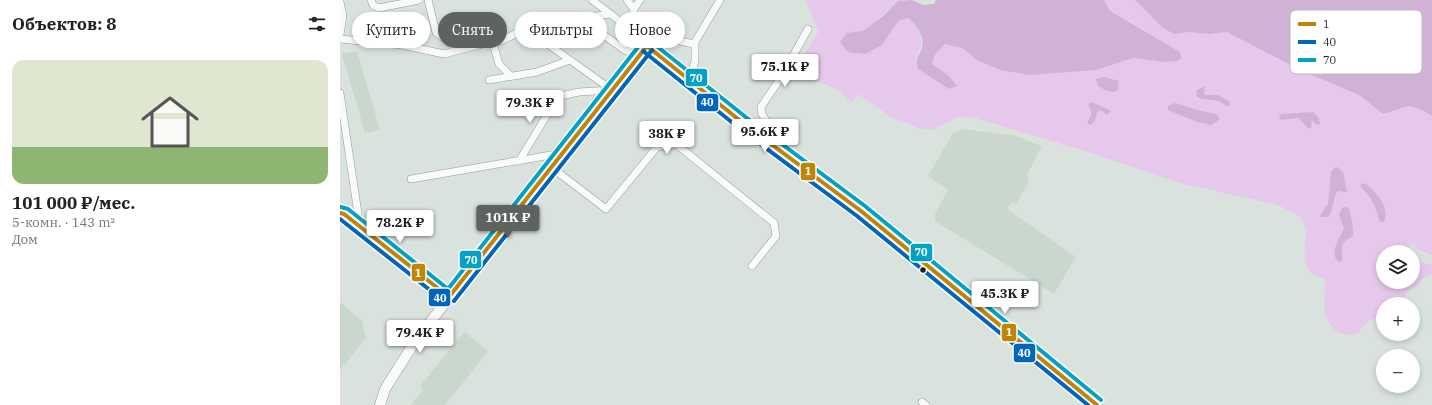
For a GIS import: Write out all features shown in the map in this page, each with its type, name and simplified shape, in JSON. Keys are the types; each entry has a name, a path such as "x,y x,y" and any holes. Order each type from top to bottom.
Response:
{"street":[{"path":"371,0 373,5 379,8 419,0"},
{"path":"428,0 436,32 458,50"},
{"path":"592,0 615,18"},
{"path":"627,0 634,9"},
{"path":"633,12 640,0"},
{"path":"689,80 695,61 694,44 720,0"},
{"path":"340,2 343,16 340,35"},
{"path":"768,142 770,127 762,114 761,107 782,76 808,29"},
{"path":"607,37 626,51 645,49 689,80 768,142 861,211 1097,405"},
{"path":"340,39 402,45 444,54 466,48"},
{"path":"685,42 694,44"},
{"path":"495,48 499,64 511,76"},
{"path":"553,48 612,90"},
{"path":"380,405 385,389 416,340 645,49"},
{"path":"488,80 537,72 570,60"},
{"path":"502,109 579,92 612,90"},
{"path":"340,93 360,227"},
{"path":"518,161 558,97"},
{"path":"551,168 606,209 657,148 676,144 774,223 776,236 752,266"},
{"path":"411,179 563,153"},
{"path":"340,213 344,214 449,297"}],"shaded area":[{"path":"806,0 905,0 894,5 868,28 859,32 847,33 882,45 899,20 909,18 921,37 921,47 916,59 934,80 949,89 956,85 948,75 932,65 935,54 945,44 962,48 977,60 1096,70 1133,58 1166,62 1180,52 1110,11 1104,0 1135,0 1150,15 1174,34 1188,32 1209,34 1227,32 1290,65 1290,74 1309,74 1359,95 1383,114 1411,107 1417,108 1432,116 1432,255 1420,250 1420,245 1376,245 1376,289 1411,289 1407,291 1405,297 1376,297 1376,317 1367,322 1356,334 1350,335 1337,332 1326,315 1324,304 1325,282 1323,278 1314,275 1308,269 1304,260 1306,232 1303,221 1299,216 1278,205 1180,183 1085,151 975,118 958,117 933,130 918,128 906,122 894,119 858,94 852,103 837,89 809,78 809,74 798,66 818,32"},
{"path":"912,0 923,5 934,4 936,0 1104,0 1110,11 1180,52 1181,59 1166,62 1133,58 1096,70 1029,75 1000,70 977,60 962,48 945,44 935,54 932,64 948,75 957,86 949,89 918,69 917,59 923,43 919,31 909,18 899,20 882,45 865,54 848,52 840,42 847,33 863,31 882,17 898,1"},
{"path":"1135,0 1432,0 1432,116 1417,108 1411,107 1383,114 1359,95 1309,74 1422,74 1422,10 1290,10 1290,65 1227,32 1209,34 1188,32 1174,34 1163,28"},
{"path":"357,51 380,130 365,133 342,54"},
{"path":"1104,77 1119,81 1118,90 1113,92 1107,91 1098,86 1096,79"},
{"path":"1205,86 1204,93 1206,95 1218,95 1230,102 1230,105 1226,106 1219,101 1204,99 1196,96 1197,90"},
{"path":"1091,102 1111,111 1107,115 1102,111 1098,111 1094,122 1090,125 1087,123 1092,113 1088,105"},
{"path":"1175,103 1216,114 1220,119 1211,125 1197,122 1168,110 1168,106"},
{"path":"1313,112 1319,118 1320,124 1317,125 1312,121 1312,127 1309,129 1298,118 1281,120 1279,118 1281,114"},
{"path":"963,129 1016,136 1042,146 1027,175 1029,182 1016,204 1012,202 1007,209 1076,257 1054,294 935,221 935,214 948,190 928,176 953,133"},
{"path":"1337,167 1343,172 1347,191 1339,191 1336,193 1331,212 1328,217 1321,217 1320,215 1328,204 1331,172"},
{"path":"1362,183 1368,185 1382,202 1385,212 1384,222 1380,222 1373,202 1360,186"},
{"path":"1343,207 1349,209 1353,236 1343,243 1342,261 1339,262 1336,258 1335,250 1344,229 1339,214"},
{"path":"1420,262 1432,265 1432,274 1423,278 1420,282"},
{"path":"340,302 362,321 366,338 340,370"},
{"path":"464,332 488,351 445,405 411,405 423,390 420,386"}],"transit line":[{"name":"70","path":"341,207 348,209 448,289 642,42 649,40 747,118 865,206 1101,400"},
{"name":"1","path":"449,297 645,48"},
{"name":"1","path":"649,48 743,123 861,211 1097,405"},
{"name":"40","path":"454,301 652,50"},
{"name":"40","path":"643,51 739,128 857,216 1088,405"},
{"name":"1","path":"340,213 344,214 449,297"},
{"name":"40","path":"340,219 445,302"}]}
